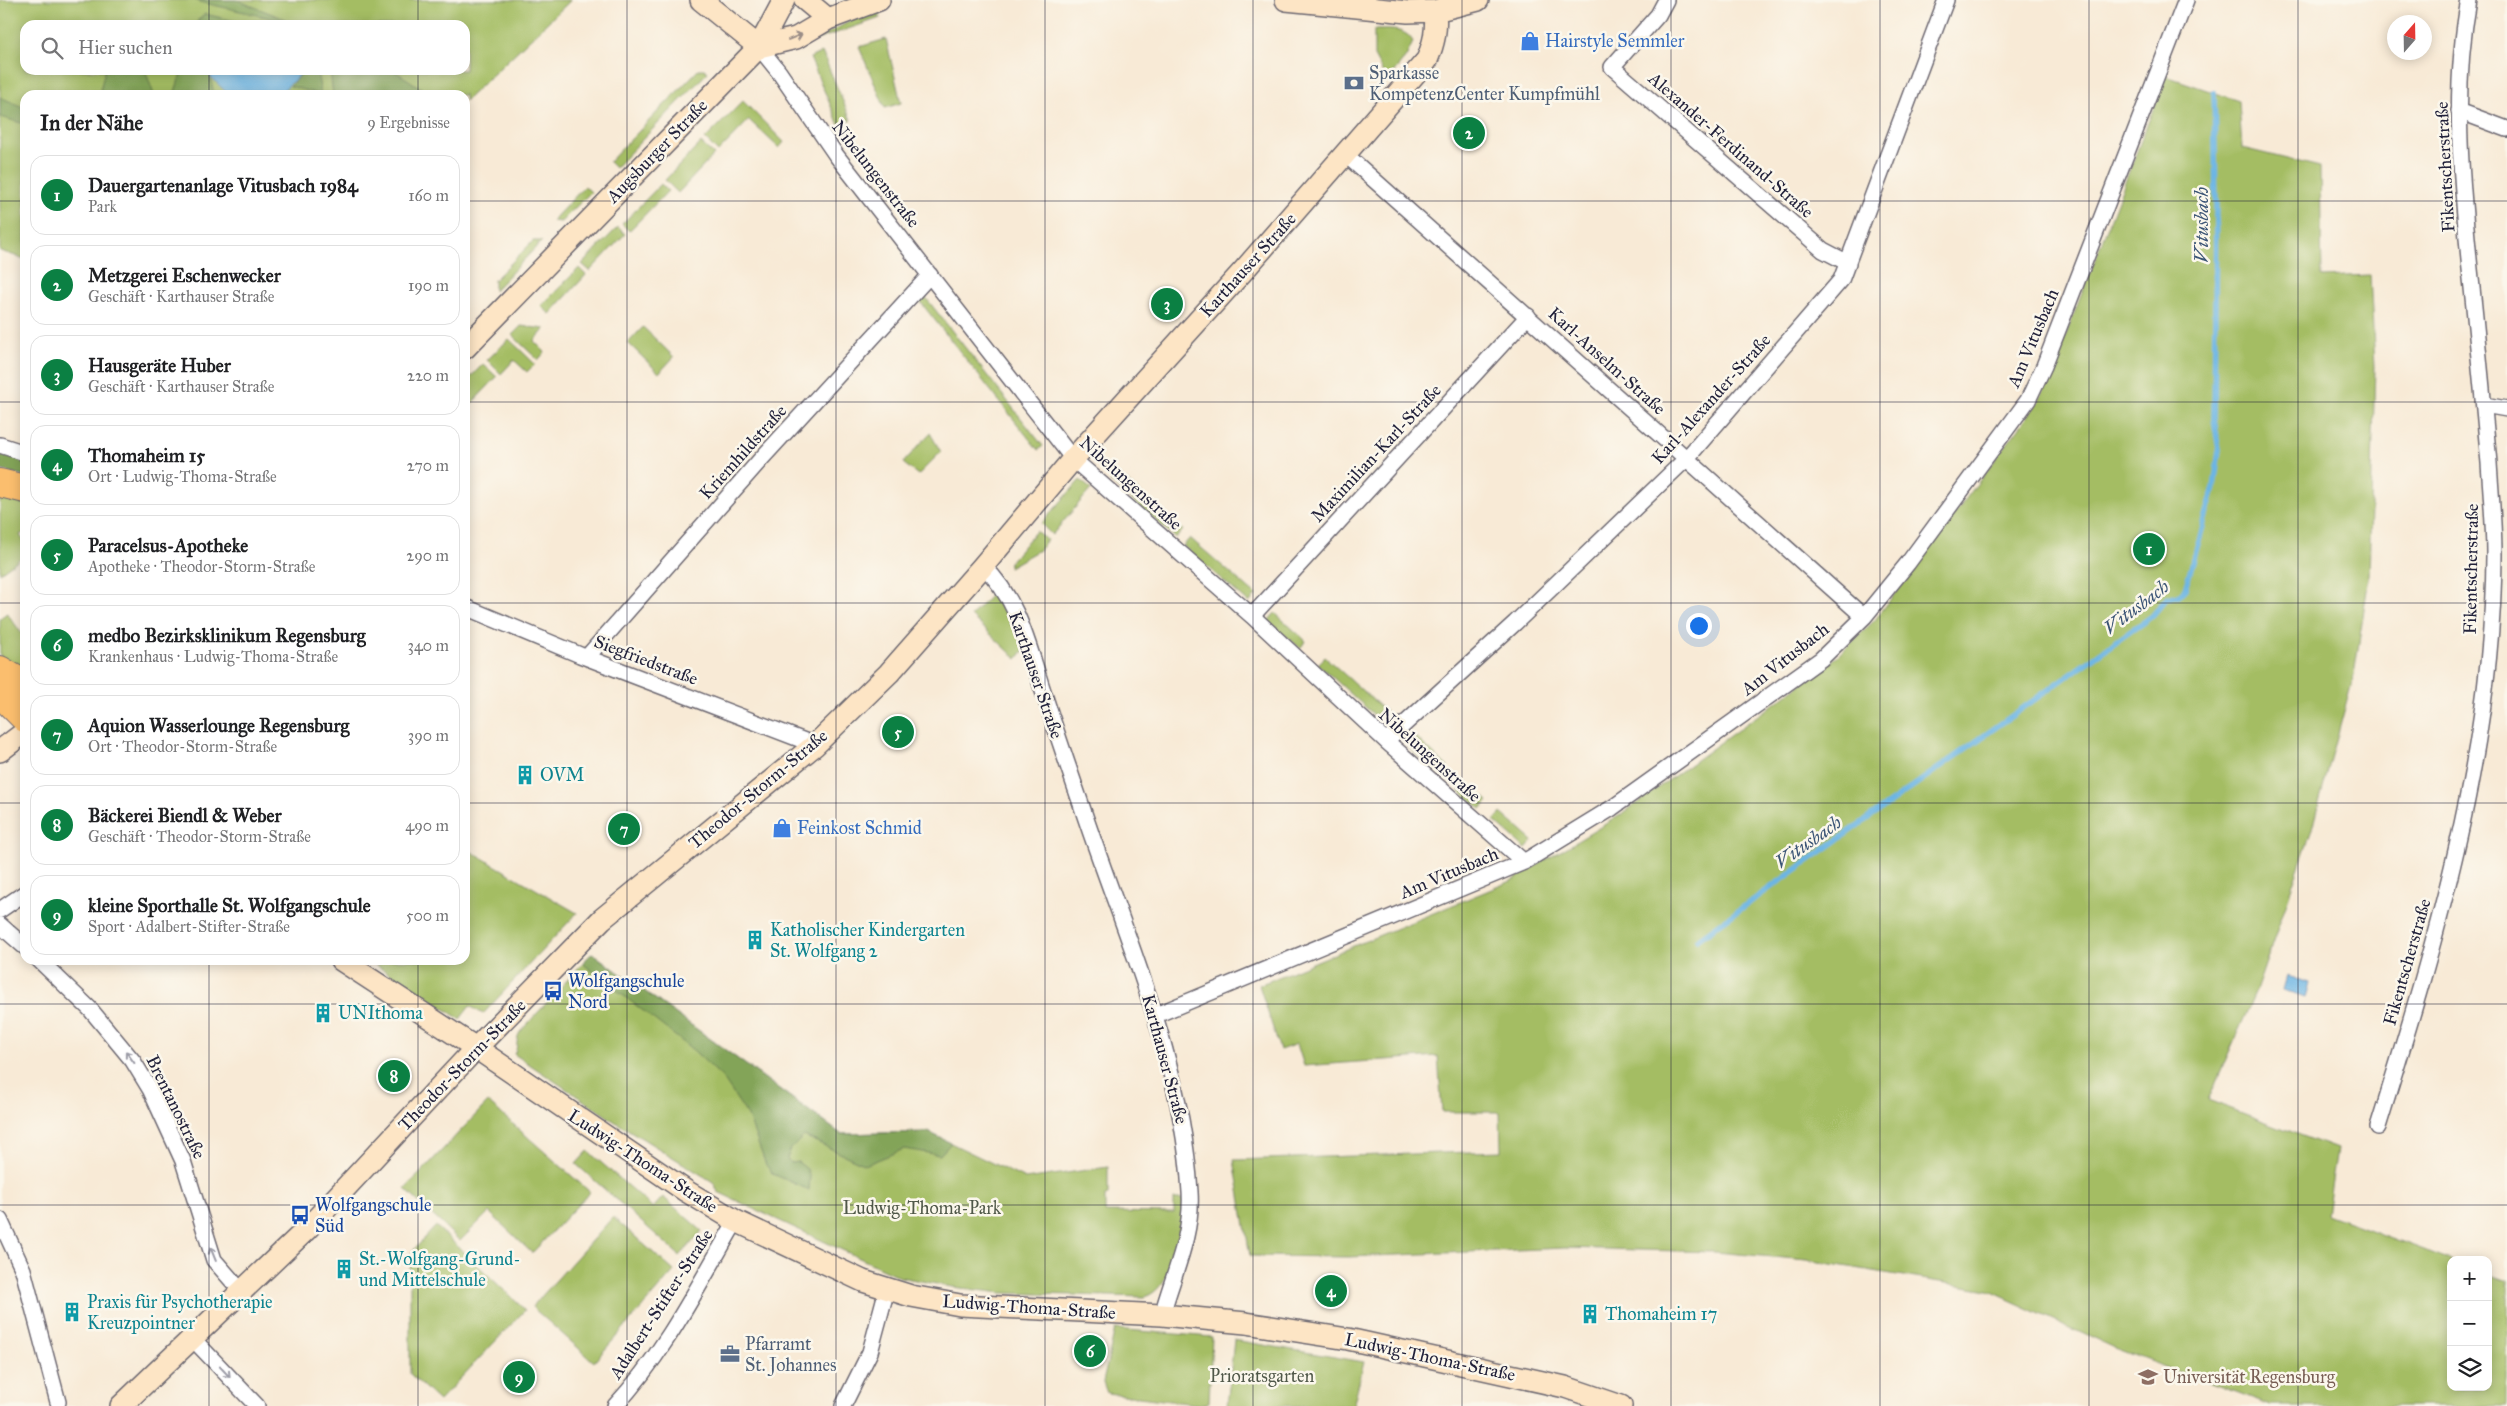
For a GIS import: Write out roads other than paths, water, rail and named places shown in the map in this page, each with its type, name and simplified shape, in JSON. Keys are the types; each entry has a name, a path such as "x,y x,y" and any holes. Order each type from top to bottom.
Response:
{"highway":[{"path":"0,483 20,488"},
{"path":"0,670 20,682"},
{"path":"0,693 20,713"}],"street":[{"path":"701,0 759,47 796,38 828,19 879,0"},
{"name":"Augsburger Straße","path":"470,343 759,47 784,0"},
{"path":"804,0 828,19"},
{"path":"1286,0 1408,12 1435,11 1478,0"},
{"name":"Alexander-Ferdinand-Straße","path":"1666,0 1658,15 1612,67 1823,250 1848,263"},
{"name":"Karl-Alexander-Straße","path":"1386,741 1515,623 1687,458 1841,280 1946,0"},
{"name":"Am Vitusbach","path":"1156,1016 1524,862 1612,808 1821,659 1864,617 1958,497 2028,400 2044,366 2186,0"},
{"name":"Fikentscherstraße","path":"2378,1127 2422,982 2450,878 2479,741 2491,622 2494,554 2484,405 2462,186 2459,111 2460,68 2469,0"},
{"name":"Karthauser Straße","path":"1162,1315 1188,1235 1191,1214 1182,1116 1156,1016 1091,836 1019,618 999,581 983,566 1073,458 1244,270 1427,60 1435,42 1435,11"},
{"name":"Nibelungenstraße","path":"759,47 779,72 823,137 1073,458 1252,616 1386,741 1524,862"},
{"path":"2459,111 2507,129"},
{"name":"Karl-Anselm-Straße","path":"1345,154 1864,617"},
{"name":"Kriemhildstraße","path":"587,657 762,458 930,275"},
{"name":"Maximilian-Karl-Straße","path":"1252,616 1528,316"},
{"path":"2484,405 2507,409"},
{"path":"0,445 20,451"},
{"name":"Theodor-Storm-Straße","path":"121,1406 306,1230 476,1048 602,919 814,745 889,672 983,566"},
{"name":"Siegfriedstraße","path":"470,609 587,657 814,745"},
{"path":"0,751 20,736"},
{"path":"0,910 20,896"},
{"path":"0,925 20,943"},
{"name":"Brentanostraße","path":"44,965 90,1009 134,1061 150,1089 183,1161 214,1260 242,1292"},
{"name":"Ludwig-Thoma-Straße","path":"349,965 476,1048 632,1155 736,1221 863,1281 911,1296 960,1305 1162,1315 1246,1324 1348,1339 1556,1385 1621,1406"},
{"path":"0,1220 23,1270 58,1402"},
{"name":"Adalbert-Stifter-Straße","path":"615,1406 634,1385 700,1286 736,1221"},
{"path":"843,1406 870,1352 887,1289"},
{"path":"193,1338 257,1406"}],"water":[{"path":"210,75 300,75 283,90 224,90"},
{"path":"2286,976 2310,983 2306,997 2282,990"}],"waterway":[{"name":"Vitusbach","path":"1697,940 2152,616 2167,598 2179,595 2185,589 2214,488 2219,450 2214,419 2216,203 2214,92"}],"place":[{"name":"Hairstyle Semmler","path":"1530,41"},
{"name":"Sparkasse KompetenzCenter Kumpfmühl","path":"1354,83"},
{"name":"Metzgerei Eschenwecker","path":"1469,133"},
{"name":"Hausgeräte Huber","path":"1167,304"},
{"name":"Dauergartenanlage Vitusbach 1984","path":"2149,549"},
{"name":"Paracelsus-Apotheke","path":"898,732"},
{"name":"OVM","path":"525,775"},
{"name":"Feinkost Schmid","path":"782,828"},
{"name":"Aquion Wasserlounge Regensburg","path":"624,829"},
{"name":"Katholischer Kindergarten St. Wolfgang 2","path":"755,940"},
{"name":"Wolfgangschule Nord","path":"553,991"},
{"name":"UNIthoma","path":"323,1013"},
{"name":"Bäckerei Biendl & Weber","path":"394,1076"},
{"name":"Wolfgangschule Süd","path":"300,1215"},
{"name":"St.-Wolfgang-Grund- und Mittelschule","path":"344,1269"},
{"name":"Thomaheim 15","path":"1331,1291"},
{"name":"Praxis für Psychotherapie Kreuzpointner","path":"72,1312"},
{"name":"Thomaheim 17","path":"1590,1314"},
{"name":"medbo Bezirksklinikum Regensburg","path":"1090,1351"},
{"name":"Pfarramt St. Johannes","path":"730,1354"},
{"name":"kleine Sporthalle St. Wolfgangschule","path":"519,1377"},
{"name":"Universität Regensburg","path":"2148,1377"}],"park label":[{"name":"Ludwig-Thoma-Park","path":"922,1208"},
{"name":"Prioratsgarten","path":"1262,1376"}]}
